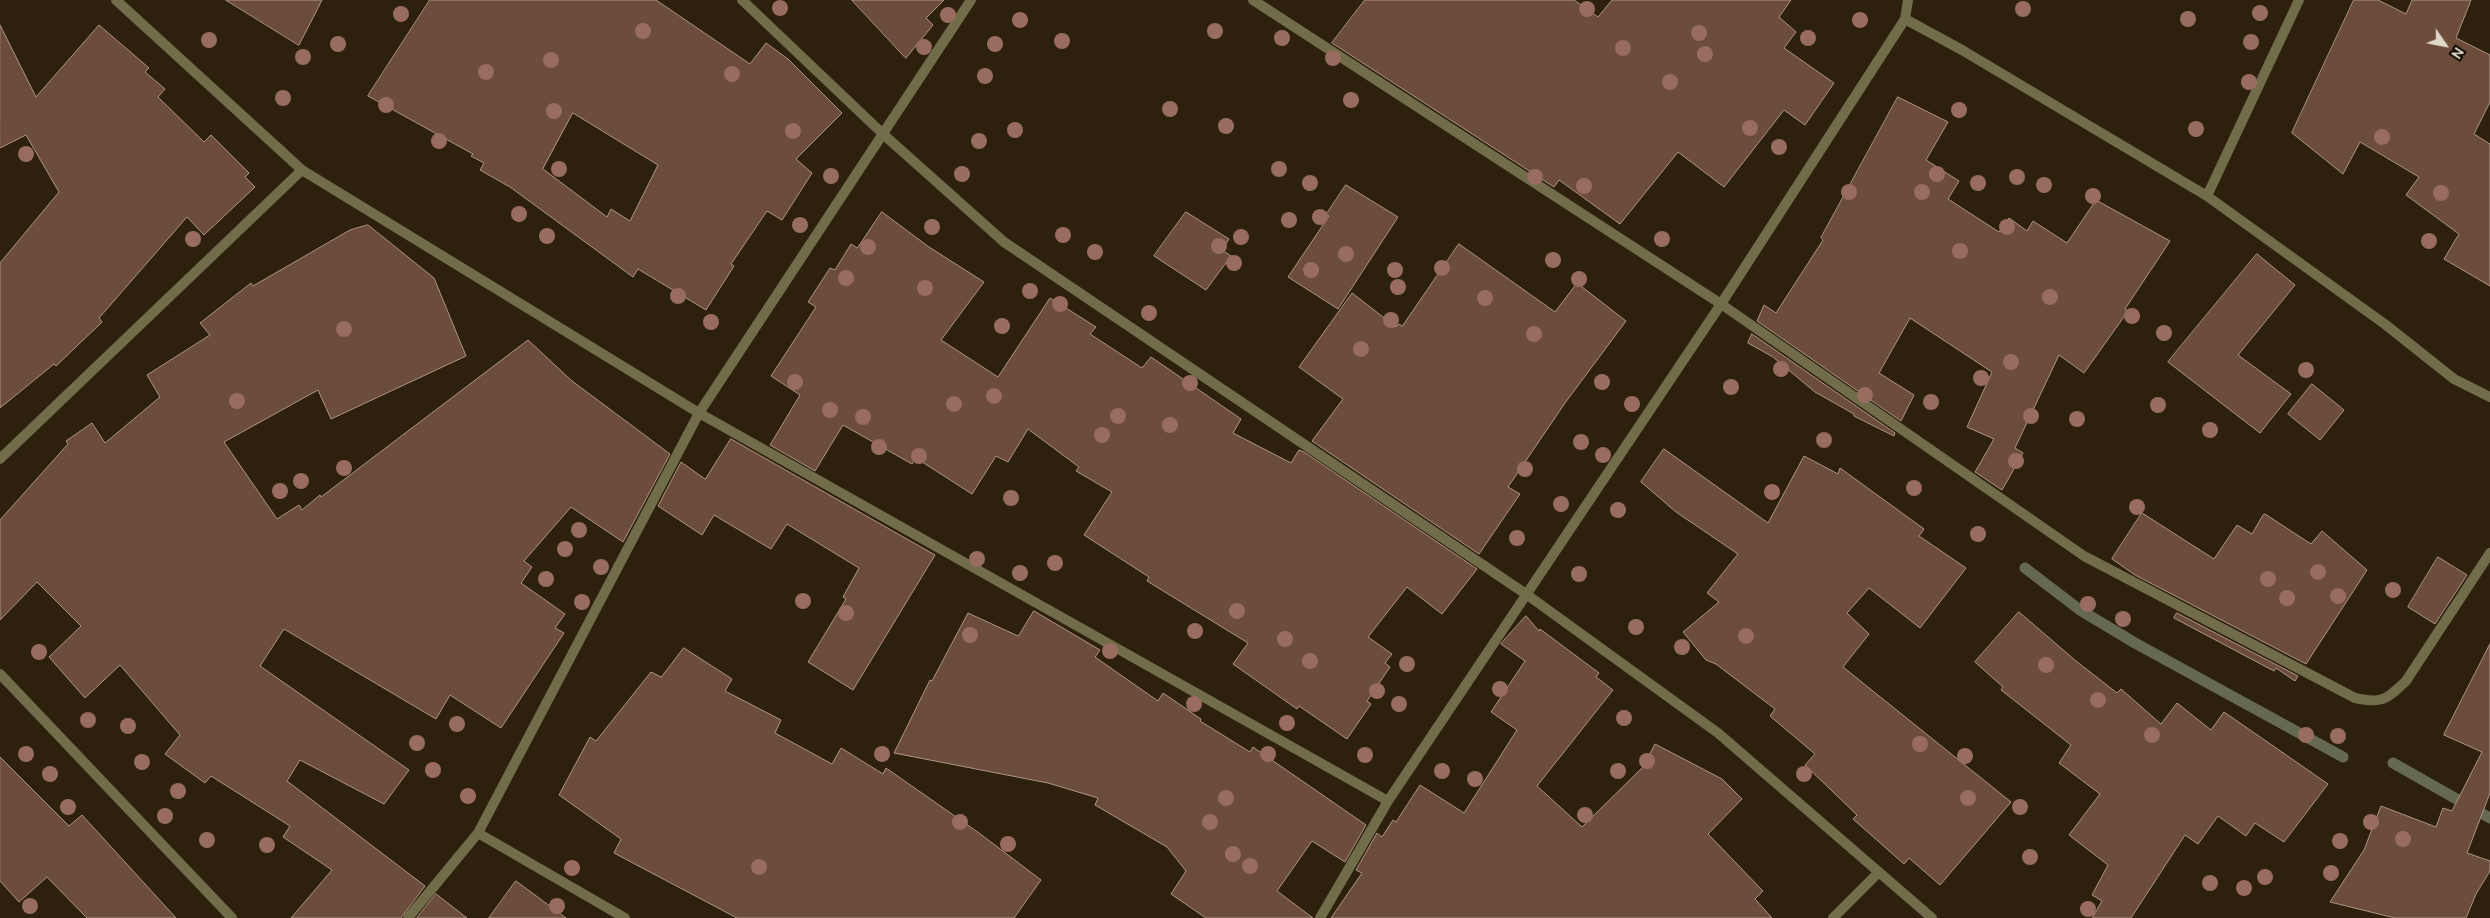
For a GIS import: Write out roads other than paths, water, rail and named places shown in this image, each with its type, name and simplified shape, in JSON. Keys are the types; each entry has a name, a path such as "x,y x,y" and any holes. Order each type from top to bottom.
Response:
{"street":[{"path":"116,0 302,170 700,413 1388,801"},
{"path":"742,0 883,134 1004,242 1526,594 1718,733 1932,918"},
{"path":"408,918 478,833 700,413 971,0"},
{"path":"1253,0 1722,304 2084,556 2355,698 2375,702 2391,696 2406,681 2490,553"},
{"path":"1320,918 1388,801 1722,304 1905,18 1908,0"},
{"path":"2207,196 2299,0"},
{"path":"1905,18 1971,55 2207,196 2386,325 2454,379 2490,397"},
{"path":"0,458 302,170"},
{"path":"0,674 232,918"},
{"path":"478,833 625,918"},
{"path":"1833,918 1879,872"}],"waterway":[{"path":"2025,568 2080,610 2135,643 2343,757"},
{"path":"2393,763 2490,818"}]}
